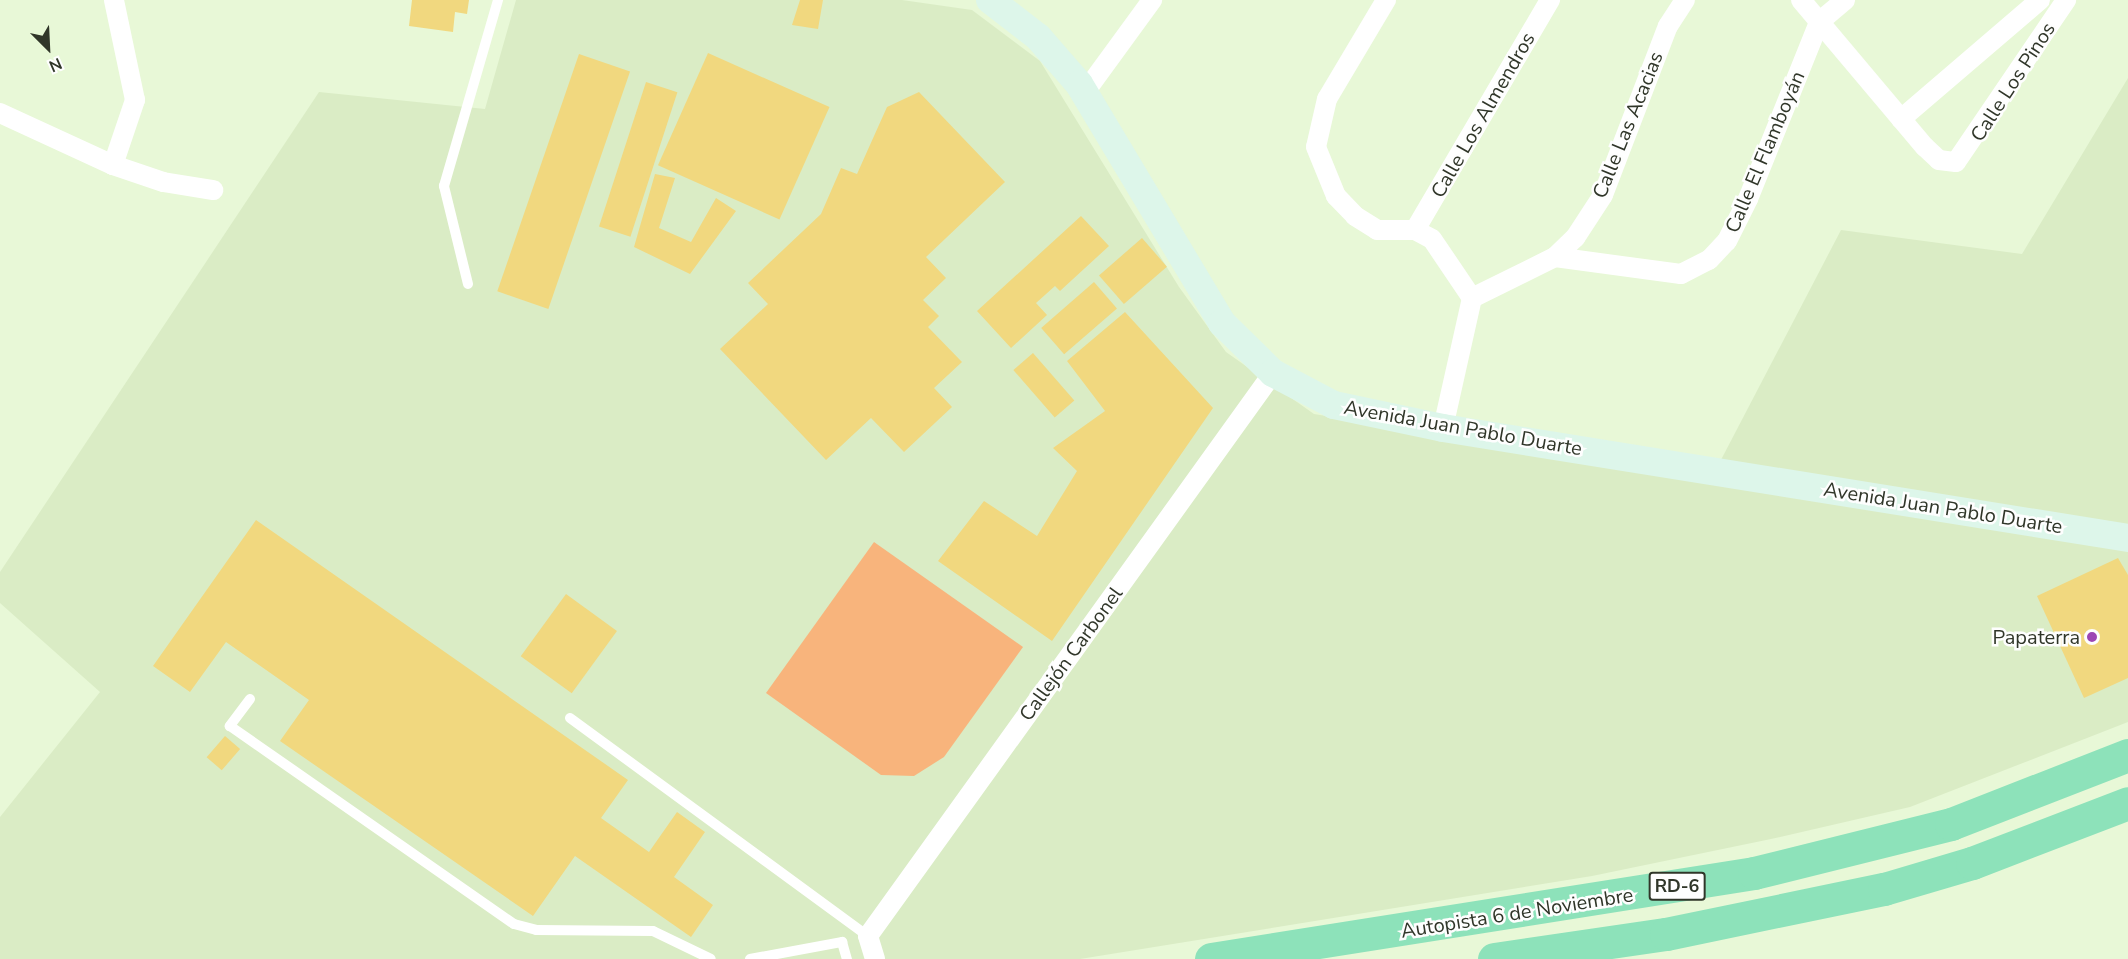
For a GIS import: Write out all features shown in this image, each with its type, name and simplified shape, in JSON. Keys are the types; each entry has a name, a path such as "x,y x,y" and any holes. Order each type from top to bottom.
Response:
{"highway":[{"name":"Autopista 6 de Noviembre","path":"1211,959 1754,873 1951,824 2125,753"},
{"name":"RD-6","path":"1494,959 1677,932 1884,889 1972,863 2128,803"}],"main road":[{"name":"Avenida Juan Pablo Duarte","path":"990,0 1038,37 1085,92 1222,323 1273,373 1334,405 1443,428 2128,538"}],"street":[{"path":"113,165 135,100 114,0"},
{"path":"1085,92 1152,0"},
{"path":"1386,0 1326,99 1316,147 1336,196 1355,216 1377,230 1415,230 1432,239 1456,267 1473,298 1443,428"},
{"name":"Calle Los Almendros","path":"1415,230 1550,0"},
{"name":"Calle Las Acacias","path":"1473,298 1555,257 1603,195 1668,26 1685,0"},
{"path":"1801,0 1901,119 2040,0"},
{"name":"Calle El Flamboyán","path":"1555,257 1681,274 1709,260 1727,241 1748,199 1819,22 1845,0"},
{"name":"Calle Los Pinos","path":"1901,119 1939,160 1956,162 2066,0"},
{"path":"0,113 113,165 163,182 213,190"},
{"name":"Callejón Carbonel","path":"868,936 1273,373"},
{"path":"868,936 875,959"}],"lane":[{"path":"468,284 444,186 498,0"},
{"path":"250,699 230,726 514,924 548,931 652,931 711,959"},
{"path":"570,718 868,936"},
{"path":"750,959 842,942 847,959"}],"shaded area":[{"path":"516,0 902,0 972,10 1040,61 1179,287 1226,352 1314,414 1711,479 1841,230 2022,254 2128,78 2128,722 1910,807 1771,839 1592,876 1080,959 0,959 0,817 100,692 0,603 0,572 319,92 485,109"},
{"path":"874,542 1023,647 944,757 914,776 881,775 766,693"}],"building":[{"path":"412,0 469,0 467,14 455,12 453,32 409,26"},
{"path":"800,0 823,0 818,29 792,25"},
{"path":"708,53 830,107 779,219 658,165"},
{"path":"579,54 630,72 548,309 497,291"},
{"path":"646,82 677,92 630,237 599,227"},
{"path":"919,92 1005,182 926,257 946,278 923,300 939,316 928,327 962,362 934,388 952,407 904,452 871,418 826,460 720,349 768,304 748,283 821,214 841,168 857,174 887,107"},
{"path":"655,174 675,178 659,228 691,242 716,198 736,211 690,274 634,247"},
{"path":"1081,216 1109,246 1060,291 1055,286 1036,303 1047,315 1011,348 977,311"},
{"path":"1142,238 1167,267 1124,304 1099,275"},
{"path":"1094,282 1117,308 1064,354 1041,328"},
{"path":"1125,312 1213,408 1052,641 938,561 984,501 1037,536 1077,471 1053,448 1105,411 1067,361"},
{"path":"1033,353 1074,401 1055,418 1013,370"},
{"path":"256,520 628,780 601,818 649,852 677,812 705,832 674,877 713,905 691,937 575,856 533,916 280,741 309,700 226,642 190,692 153,666"},
{"name":"Papaterra","path":"2118,558 2128,575 2128,678 2084,698 2037,596"},
{"path":"566,594 617,631 572,693 521,656"},
{"path":"225,736 240,749 222,770 207,757"}],"place":[{"name":"Papaterra","path":"2092,637"}]}
